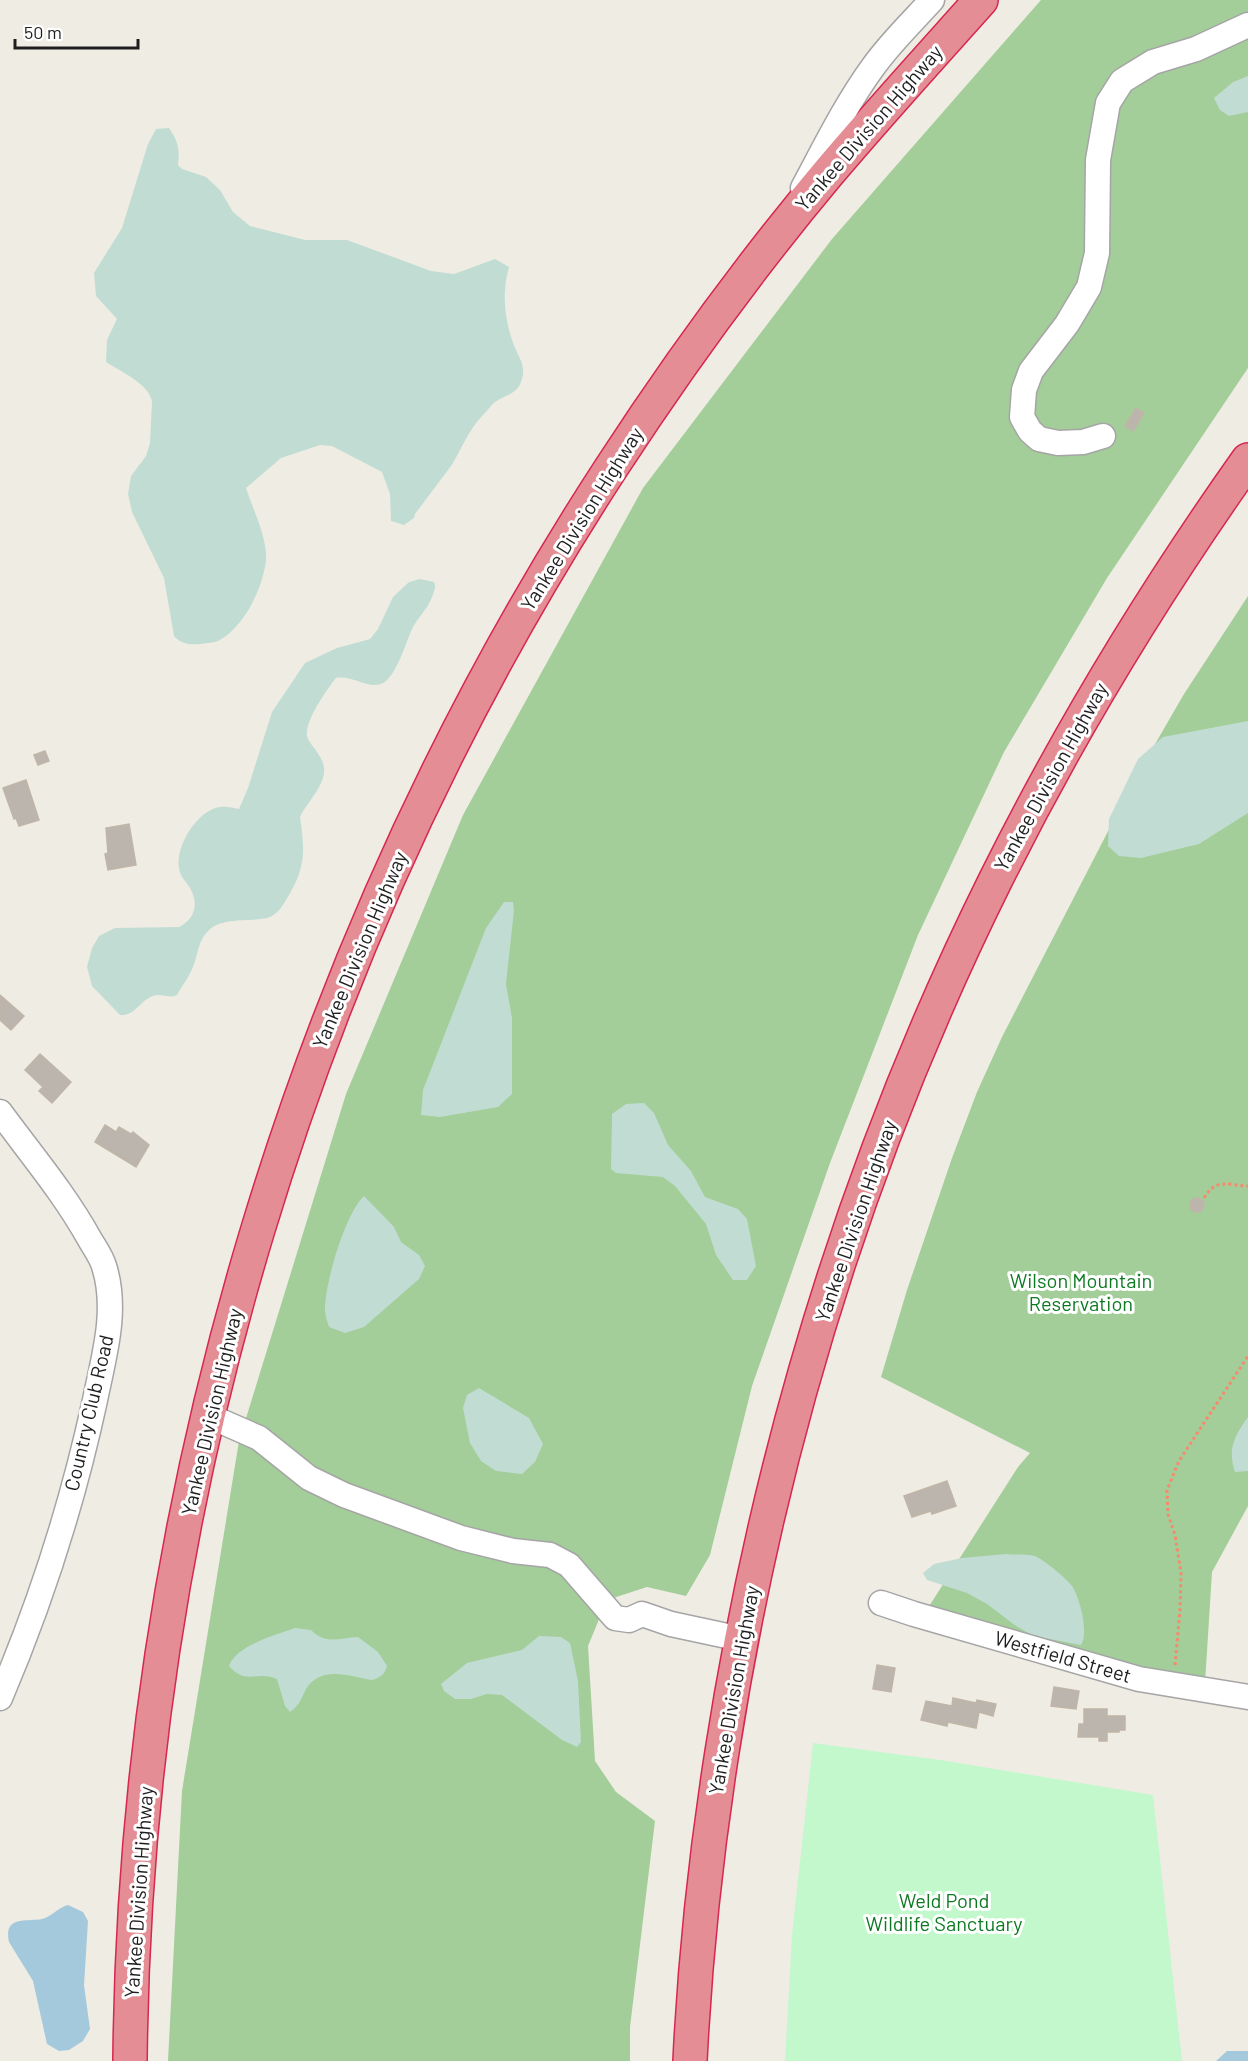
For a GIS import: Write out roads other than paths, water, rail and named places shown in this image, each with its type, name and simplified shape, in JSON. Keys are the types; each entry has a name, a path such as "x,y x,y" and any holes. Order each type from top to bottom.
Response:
{"highway":[{"name":"Yankee Division Highway","path":"130,2061 136,1899 153,1726 178,1568 208,1416 247,1268 302,1095 348,973 417,815 485,680 546,572 589,502 680,367 776,239 866,129 981,0"},
{"name":"Yankee Division Highway","path":"690,2061 699,1935 710,1836 741,1638 773,1492 821,1319 875,1160 934,1014 997,877 1080,721 1174,568 1248,460"}],"street":[{"path":"776,239 839,122 869,73 932,0"},
{"path":"1103,436 1083,442 1059,443 1039,439 1030,431 1022,417 1024,390 1031,371 1067,324 1089,287 1097,253 1098,160 1108,103 1122,81 1153,62 1196,49 1248,25"},
{"name":"Country Club Road","path":"0,1112 76,1215 103,1264 108,1287 109,1335 89,1429 60,1537 20,1650 0,1698"},
{"path":"208,1416 260,1438 309,1478 344,1495 460,1538 513,1551 550,1555 569,1565 615,1618 629,1620 642,1614 671,1624 741,1638"},
{"name":"Westfield Street","path":"881,1603 1139,1679 1248,1697"}],"park label":[{"name":"Wilson Mountain Reservation","path":"1081,1292"},
{"name":"Weld Pond Wildlife Sanctuary","path":"944,1912"}]}
